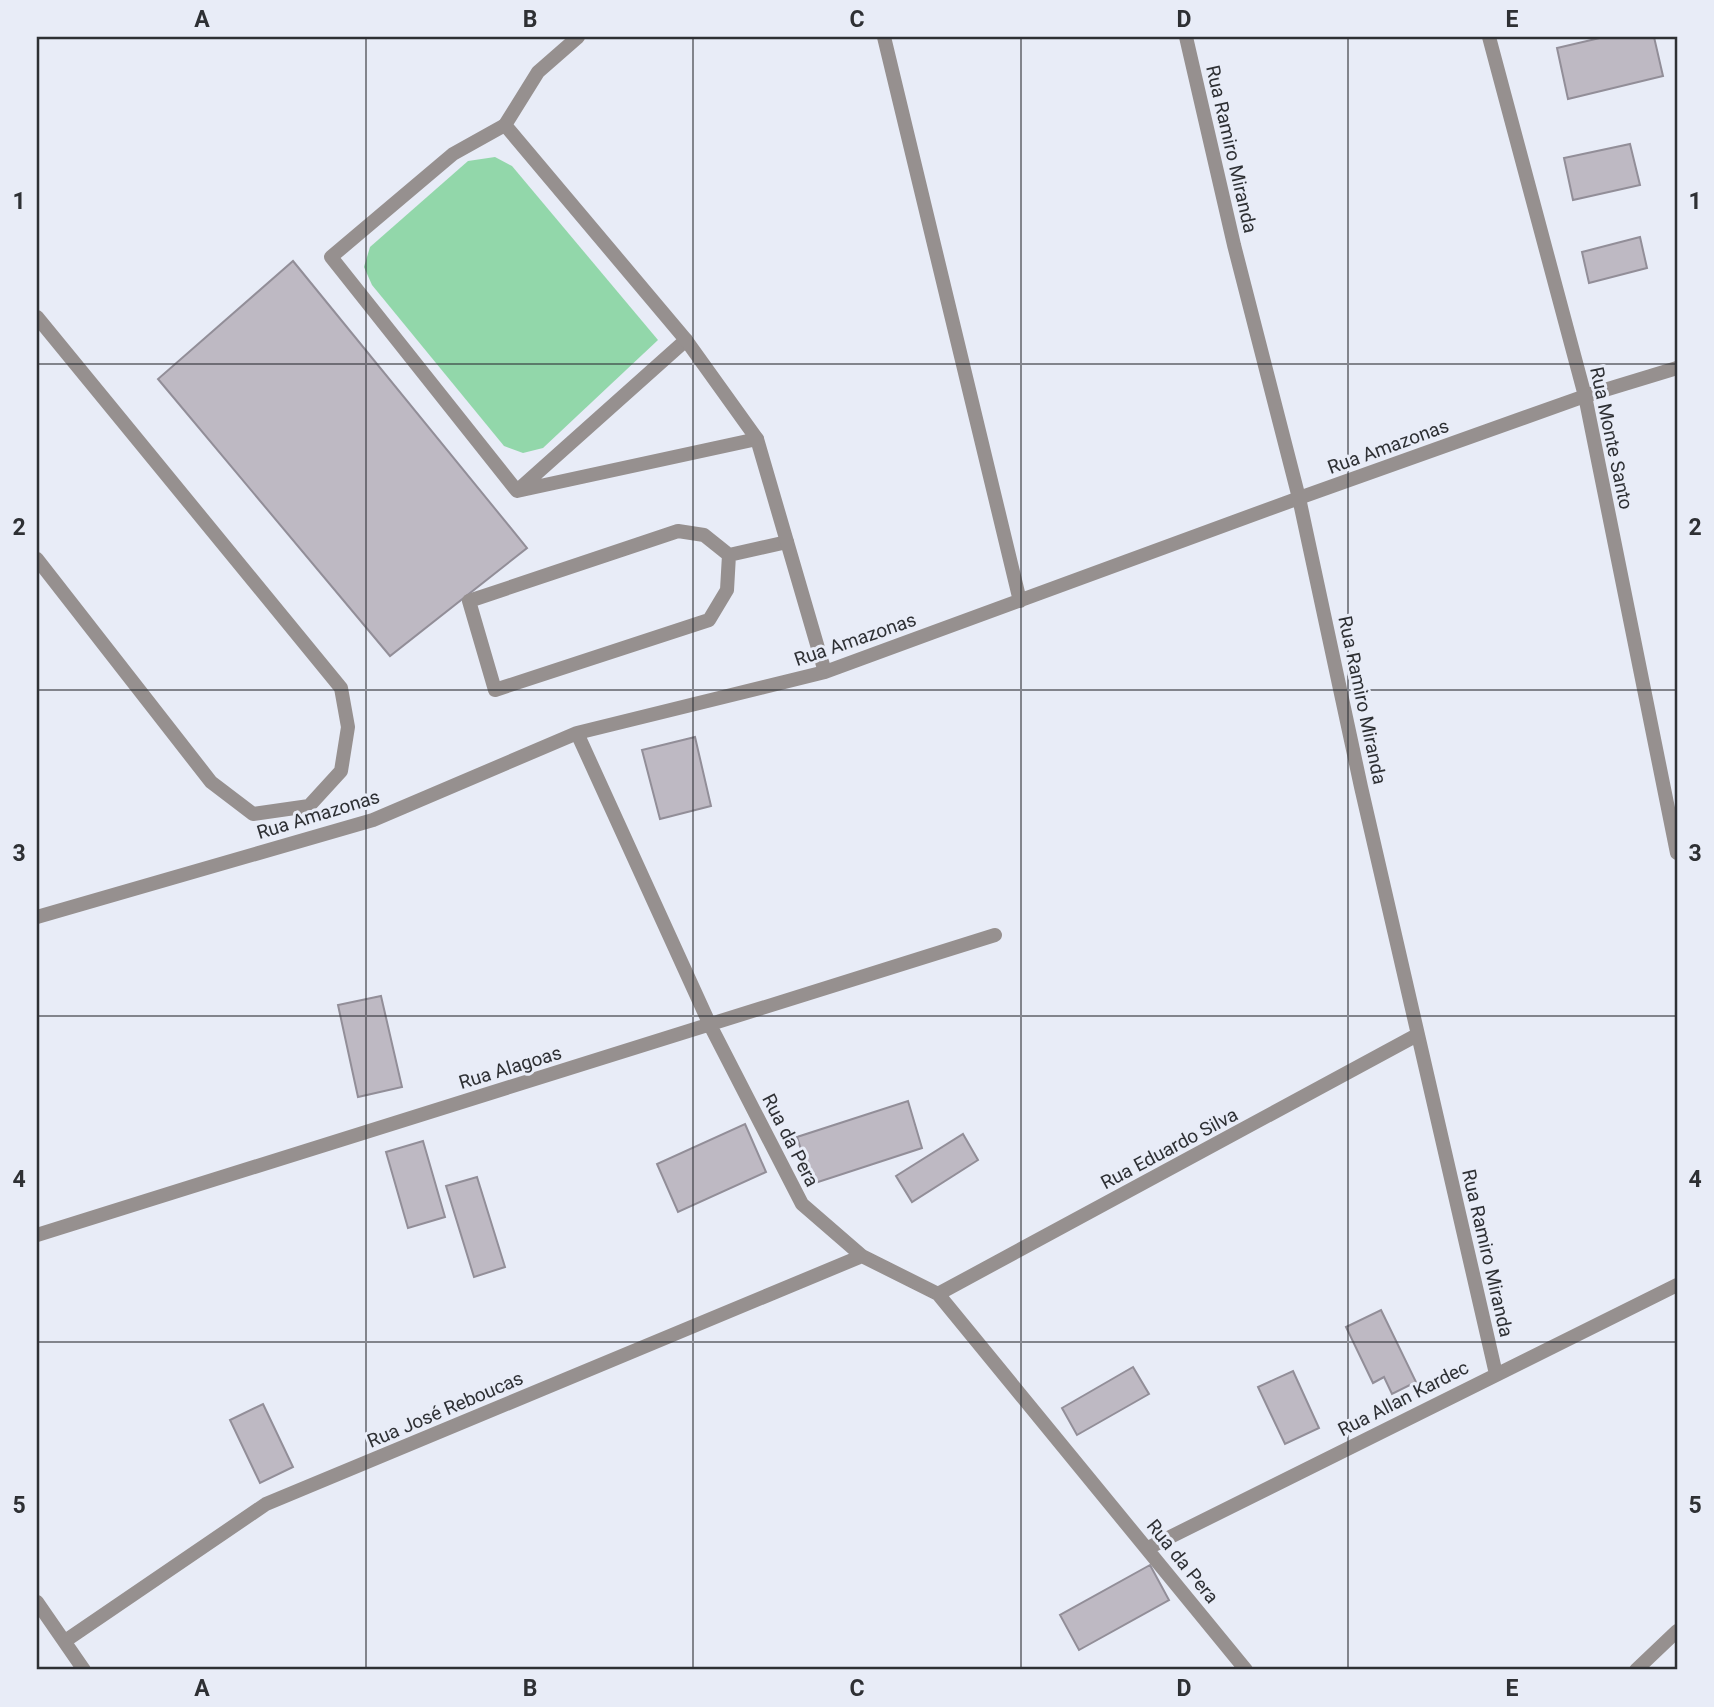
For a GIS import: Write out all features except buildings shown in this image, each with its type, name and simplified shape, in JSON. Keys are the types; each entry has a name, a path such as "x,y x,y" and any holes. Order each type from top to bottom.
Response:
{"street":[{"path":"516,491 331,257 453,154 505,125 538,72 578,37"},
{"path":"884,37 1020,601"},
{"name":"Rua Ramiro Miranda","path":"1186,37 1234,245 1299,498 1417,1035 1496,1374"},
{"name":"Rua Monte Santo","path":"1489,37 1585,397 1673,820 1677,853"},
{"path":"505,125 686,340 757,439 825,672"},
{"path":"37,317 341,688 348,727 341,771 309,807 253,814 211,782 37,559"},
{"path":"516,491 686,340"},
{"name":"Rua Amazonas","path":"37,917 373,820 578,733 825,672 1299,498 1585,397 1677,368"},
{"path":"516,491 757,439"},
{"path":"678,531 704,535 729,555 727,590 709,621 495,690 469,601 678,531"},
{"path":"729,555 787,542"},
{"name":"Rua da Pera","path":"578,733 710,1025 802,1204 862,1256 938,1294 1246,1670"},
{"name":"Rua Alagoas","path":"37,1235 995,935"},
{"name":"Rua Eduardo Silva","path":"938,1294 1417,1035"},
{"name":"Rua José Reboucas","path":"65,1640 266,1504 862,1256"},
{"name":"Rua Allan Kardec","path":"1148,1548 1677,1285"},
{"path":"37,1602 84,1670"},
{"path":"1645,1668 1677,1631"}],"green space":[{"path":"495,157 512,166 658,340 543,448 523,453 504,446 372,285 364,267 370,247 468,161"}]}
